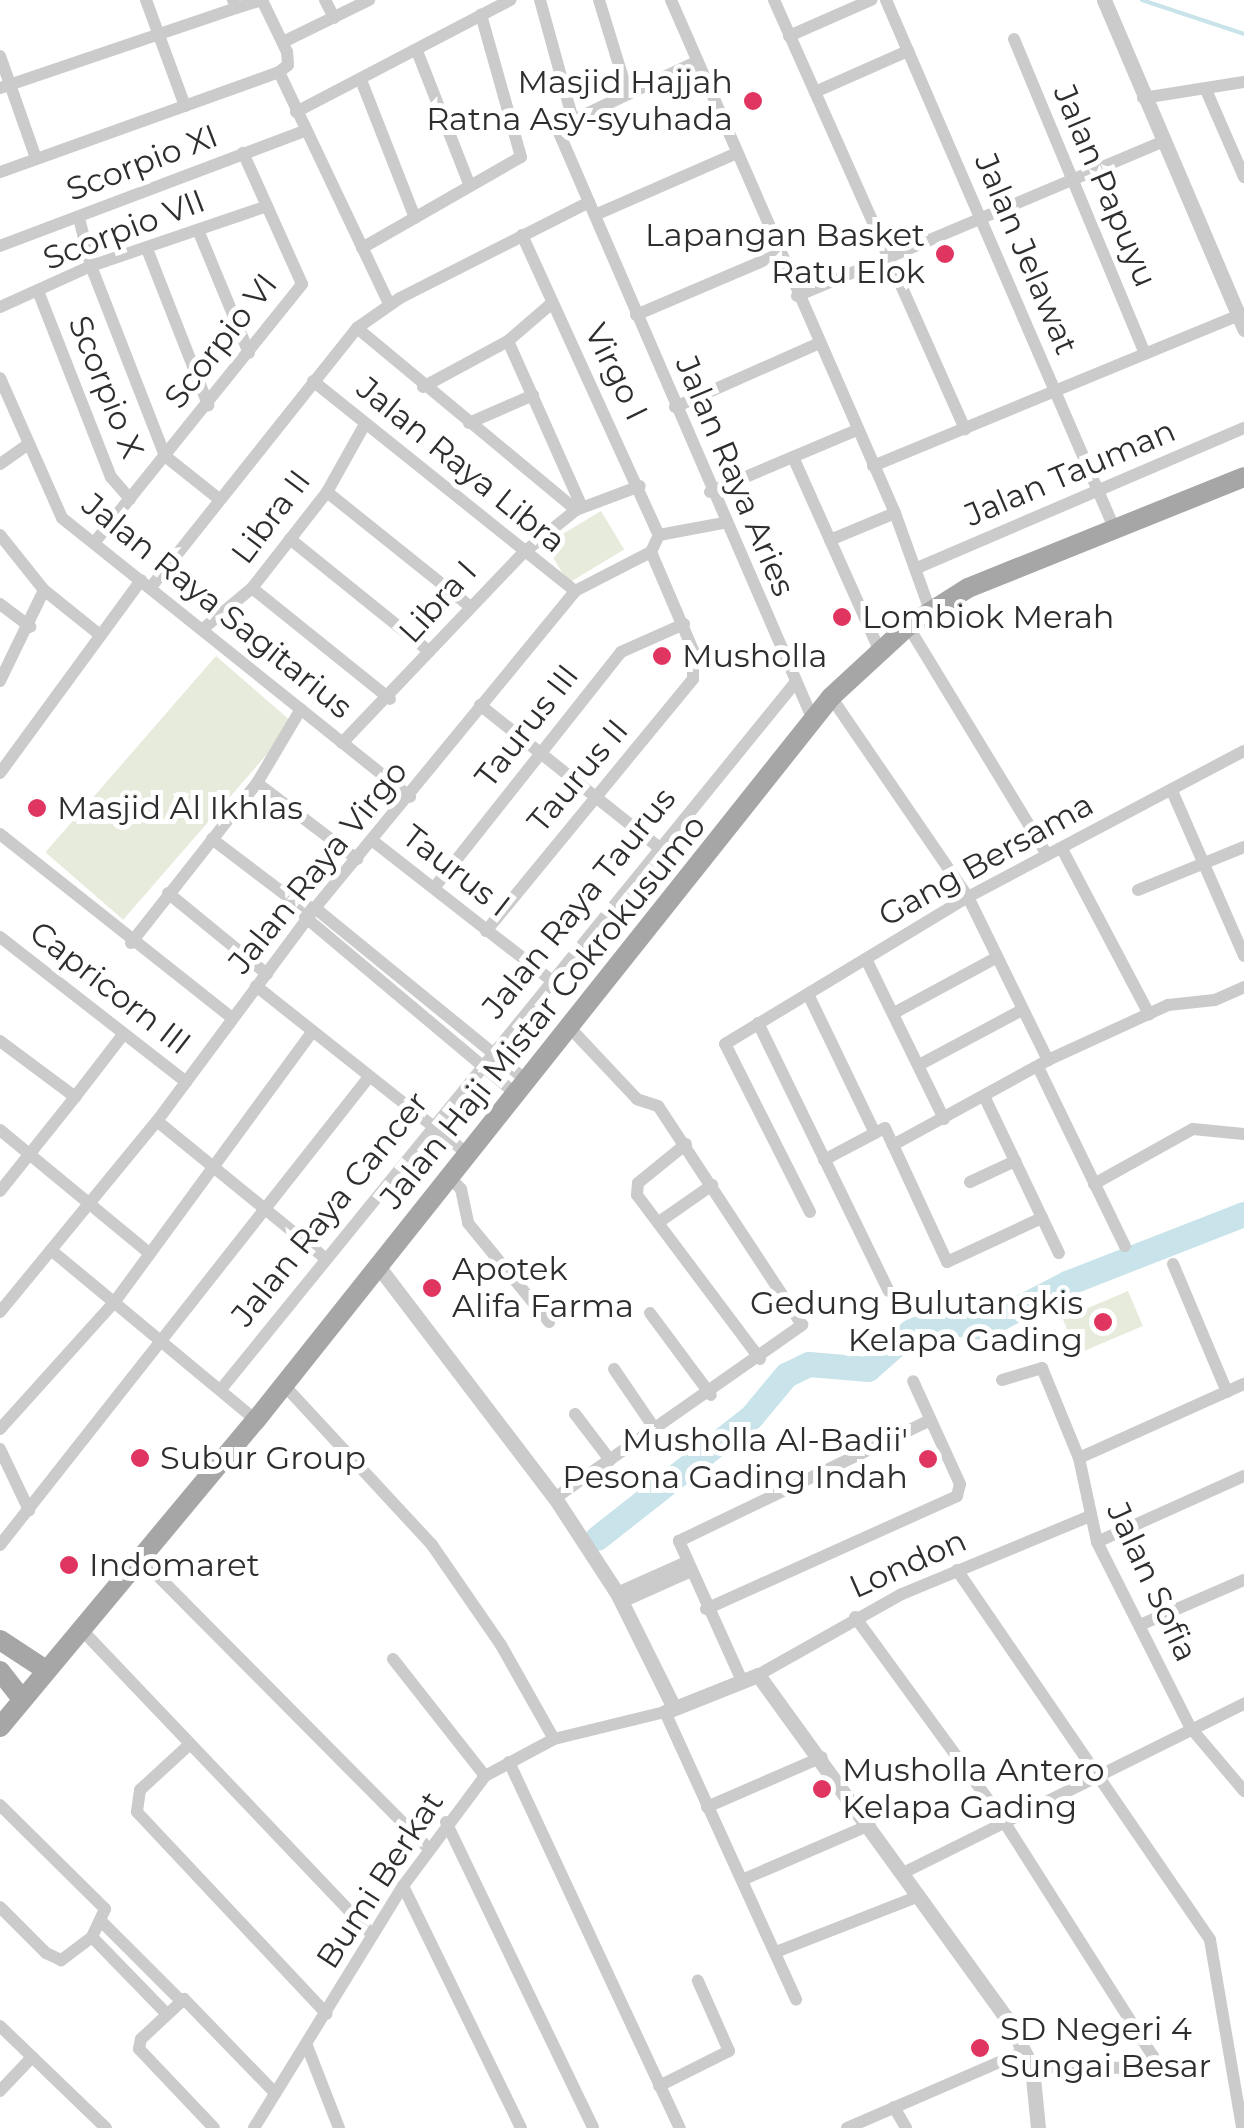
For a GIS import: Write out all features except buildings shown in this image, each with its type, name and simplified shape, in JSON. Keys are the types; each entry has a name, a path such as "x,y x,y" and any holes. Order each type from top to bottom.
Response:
{"main road":[{"name":"Jalan Haji Mistar Cokrokusumo","path":"0,1728 256,1420 467,1153 571,1029 831,697 879,649 930,610 968,588 1243,482"},
{"path":"0,1640 46,1670"},
{"path":"0,1671 22,1699"}],"street":[{"path":"146,0 184,106"},
{"path":"0,172 279,72 288,65 283,42 263,0 235,4 5,86"},
{"path":"326,0 334,18"},
{"path":"283,42 369,0"},
{"path":"296,112 510,0"},
{"path":"540,0 572,120 698,61"},
{"path":"598,0 628,94"},
{"path":"671,0 796,296 895,513 930,610"},
{"path":"774,0 892,257 964,429"},
{"path":"789,36 870,0"},
{"name":"Jalan Jelawat","path":"886,0 1115,530"},
{"path":"873,466 1145,354 1242,319 1160,143 1104,0"},
{"path":"362,248 522,157 481,15"},
{"name":"Jalan Papuyu","path":"1014,40 1145,354"},
{"path":"815,92 908,50"},
{"path":"417,51 470,186"},
{"path":"0,56 5,86 36,158"},
{"path":"279,72 390,304"},
{"path":"361,80 415,218"},
{"path":"1143,98 1244,82"},
{"path":"1206,90 1244,177"},
{"name":"Jalan Raya Aries","path":"572,120 556,128 710,492 813,720"},
{"name":"Scorpio XI","path":"0,246 304,130"},
{"path":"796,296 1160,143"},
{"path":"0,773 100,635 358,328 390,304 522,235 737,153"},
{"name":"Scorpio VI","path":"94,543 302,284 243,154"},
{"name":"Scorpio VII","path":"0,306 91,266 267,206"},
{"path":"79,218 91,266 165,456 218,498"},
{"path":"198,230 248,352"},
{"name":"Virgo I","path":"522,235 659,534"},
{"path":"147,249 208,405"},
{"path":"636,315 778,254"},
{"name":"Scorpio X","path":"38,291 111,477 130,499"},
{"path":"424,387 508,341 552,303"},
{"path":"358,328 424,387 579,508"},
{"path":"508,341 579,508"},
{"path":"674,407 817,344"},
{"name":"Jalan Raya Sagitarius","path":"0,378 54,509 410,797"},
{"name":"Jalan Raya Libra","path":"312,381 575,592"},
{"path":"469,423 533,395"},
{"name":"Libra II","path":"204,628 252,588 327,492 365,424"},
{"name":"Jalan Tauman","path":"917,568 1244,428"},
{"path":"710,492 857,430"},
{"path":"0,464 29,444"},
{"path":"793,457 879,649"},
{"name":"Libra I","path":"342,743 390,698 468,606 523,553 579,508 640,486"},
{"path":"327,492 468,606"},
{"path":"830,540 895,513"},
{"path":"684,624 651,552 659,534 724,523"},
{"path":"0,535 44,590 100,635"},
{"path":"290,539 428,652"},
{"name":"Jalan Raya Virgo","path":"0,1312 84,1202 156,1121 315,908 575,592 651,552"},
{"path":"252,588 390,698"},
{"path":"3,673 30,627 44,590"},
{"path":"0,604 30,627"},
{"name":"Taurus II","path":"486,930 693,679 693,650 684,624"},
{"name":"Taurus III","path":"434,888 621,652 684,624"},
{"path":"908,626 1048,855"},
{"name":"Jalan Raya Taurus","path":"484,1066 657,846 795,683"},
{"path":"831,697 968,897 1125,1246"},
{"path":"480,705 657,846"},
{"path":"131,943 258,783 300,708"},
{"path":"0,744 14,754"},
{"name":"Gang Bersama","path":"758,1023 968,897 1244,751"},
{"path":"258,783 356,859"},
{"path":"1172,791 1244,956"},
{"path":"0,834 131,943 232,1018"},
{"path":"212,838 299,906 306,920 484,1066 521,1087"},
{"name":"Taurus I","path":"373,840 551,980"},
{"path":"1138,890 1244,847"},
{"path":"1062,849 1149,1014"},
{"path":"168,893 266,974"},
{"path":"299,906 315,908 494,1053 521,1087"},
{"name":"Capricorn III","path":"0,937 122,1036 186,1082"},
{"path":"866,959 944,1119"},
{"path":"894,1013 994,959"},
{"path":"256,986 467,1153"},
{"path":"893,1145 1043,1063 1149,1014 1176,1002 1215,1000 1244,986"},
{"path":"808,994 875,1133"},
{"path":"919,1065 1020,1010"},
{"path":"810,1212 726,1048 758,1023 889,1290"},
{"path":"555,1498 711,1395 802,1325 658,1106 637,1099 571,1029"},
{"path":"0,1430 116,1300 209,1165 313,1032"},
{"path":"0,1190 31,1156 122,1036"},
{"path":"0,1041 75,1097"},
{"name":"Jalan Raya Cancer","path":"222,1388 431,1125 484,1066"},
{"path":"0,1545 369,1077"},
{"path":"984,1096 1059,1252"},
{"path":"156,1121 324,1257"},
{"path":"824,1160 885,1128 947,1262 1042,1218"},
{"path":"1094,1184 1193,1129 1244,1134"},
{"path":"0,1130 149,1253"},
{"path":"686,1144 638,1183 637,1195 760,1358"},
{"path":"970,1182 1015,1161"},
{"path":"450,1177 461,1189 468,1224 549,1322"},
{"path":"659,1222 712,1185"},
{"path":"51,1250 165,1339 256,1420"},
{"path":"1173,1264 1227,1392"},
{"path":"378,1266 555,1498 619,1598 707,1807 796,2000"},
{"path":"650,1313 711,1395"},
{"path":"614,1368 658,1432"},
{"name":"Jalan Sofia","path":"1002,1380 1042,1368 1079,1458 1088,1517 1097,1542 1190,1726 1244,1791"},
{"path":"706,1609 956,1496 960,1484 913,1381"},
{"path":"283,1384 432,1545 501,1645 554,1739"},
{"path":"1079,1458 1244,1384"},
{"path":"575,1414 610,1460"},
{"path":"743,1683 686,1568 682,1538 930,1420"},
{"path":"0,1449 29,1510"},
{"path":"1097,1542 1244,1476"},
{"name":"London","path":"758,1675 855,1618 956,1570 1088,1517"},
{"path":"141,1558 428,1848"},
{"path":"619,1598 686,1568"},
{"path":"956,1570 1099,1773 1214,1950 1242,2128"},
{"path":"1140,1625 1244,1580"},
{"path":"855,1618 1003,1820 1152,2056 1145,2068 1032,2067"},
{"path":"80,1628 372,1935"},
{"path":"393,1659 485,1776"},
{"path":"669,1710 758,1675 870,1824 1025,2051 1032,2067 1038,2128"},
{"path":"903,1873 1190,1726 1244,1704"},
{"name":"Bumi Berkat","path":"254,2128 403,1886 446,1822 485,1776 554,1739 669,1710"},
{"path":"190,1744 140,1790 136,1812 327,2014"},
{"path":"707,1807 822,1757"},
{"path":"508,1762 680,2128"},
{"path":"0,1805 98,1896 103,1923 181,2001"},
{"path":"446,1822 593,2128"},
{"path":"742,1880 870,1824"},
{"path":"403,1886 522,2128"},
{"path":"776,1952 919,1896"},
{"path":"0,1907 54,1958 72,1954 103,1923"},
{"path":"92,1937 167,2014"},
{"path":"659,2086 729,2051 698,1981"},
{"path":"214,2128 139,2049 181,2001 192,2000 275,2093"},
{"path":"0,2026 106,2128"},
{"path":"307,2046 338,2128"},
{"path":"847,2128 1025,2051"},
{"path":"0,2090 32,2056"},
{"path":"894,2107 906,2128"}],"shaded area":[{"path":"601,511 624,550 568,583 545,544"},
{"path":"216,656 294,724 123,920 45,852"},
{"name":"Gedung Bulutangkis Kelapa Gading","path":"1128,1291 1143,1326 1077,1354 1063,1319"}],"waterway":[{"path":"1142,0 1244,34"},
{"path":"597,1538 751,1417 786,1375 809,1364 868,1369 911,1331 936,1321 982,1327 1067,1283 1244,1214"}],"place":[{"name":"Masjid Hajjah Ratna Asy-syuhada","path":"753,101"},
{"name":"Lapangan Basket Ratu Elok","path":"945,254"},
{"name":"Lombiok Merah","path":"842,617"},
{"name":"Musholla","path":"662,656"},
{"name":"Masjid Al Ikhlas","path":"37,808"},
{"name":"Apotek Alifa Farma","path":"432,1288"},
{"name":"Gedung Bulutangkis Kelapa Gading","path":"1103,1322"},
{"name":"Subur Group","path":"140,1458"},
{"name":"Musholla Al-Badii' Pesona Gading Indah","path":"928,1459"},
{"name":"Indomaret","path":"69,1565"},
{"name":"Musholla Antero Kelapa Gading","path":"822,1789"},
{"name":"SD Negeri 4 Sungai Besar","path":"980,2048"}]}
